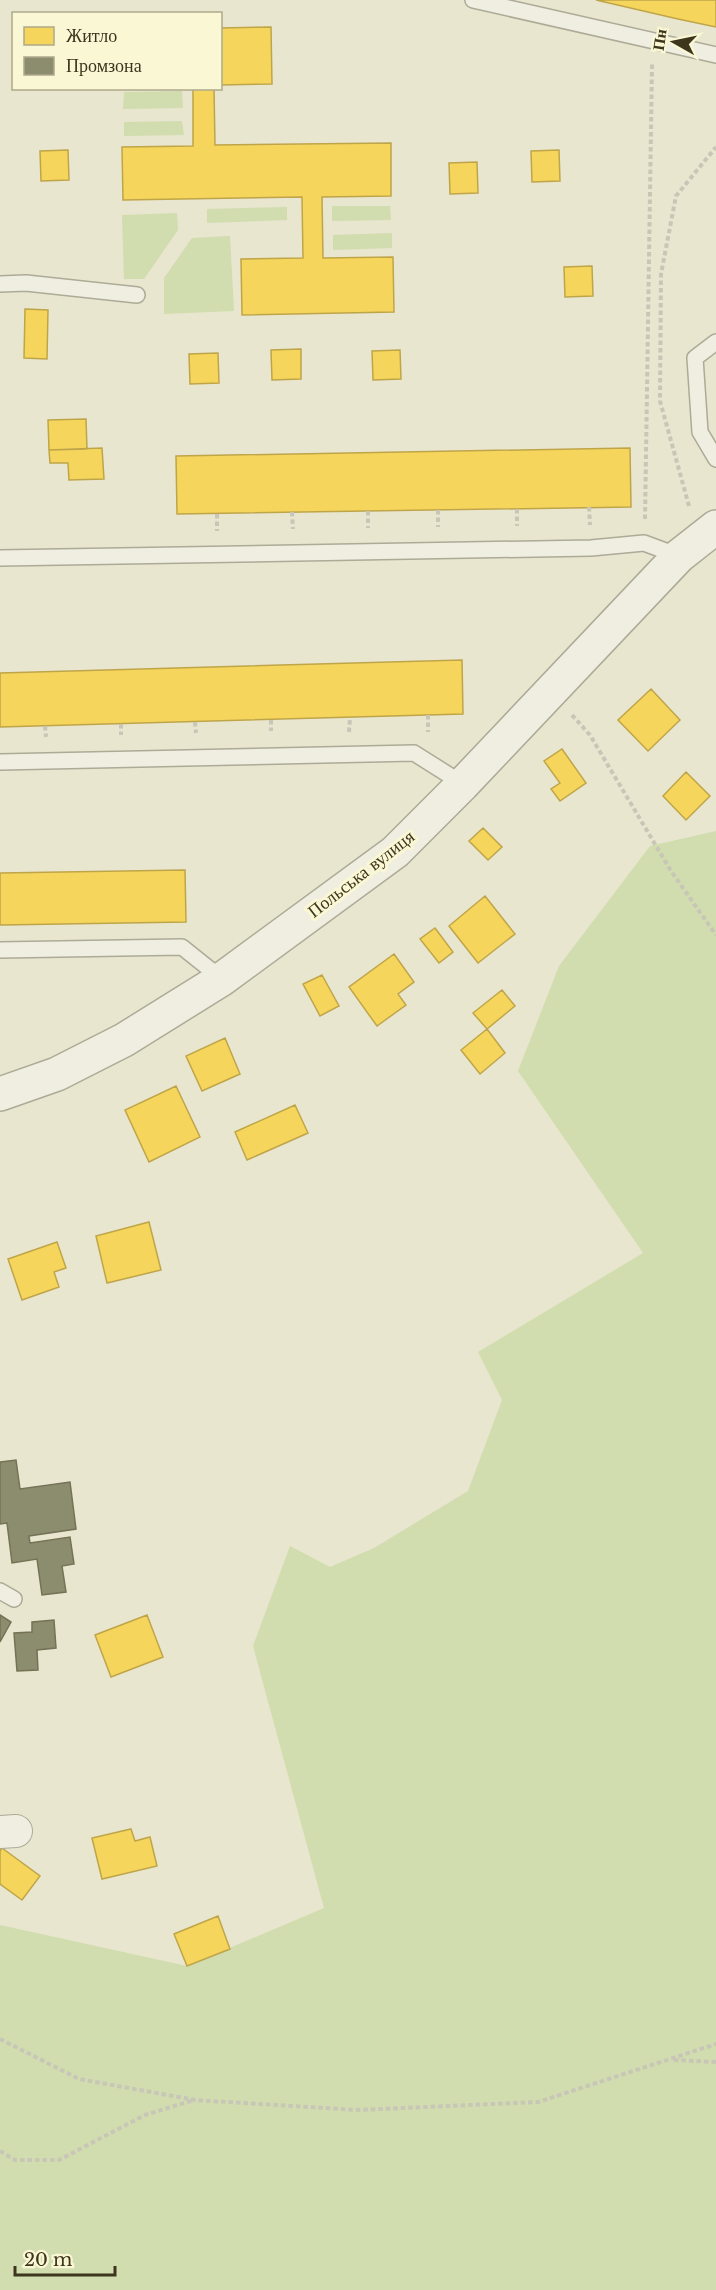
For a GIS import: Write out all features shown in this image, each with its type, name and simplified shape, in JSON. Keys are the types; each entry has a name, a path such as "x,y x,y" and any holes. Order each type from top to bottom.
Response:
{"street":[{"name":"Польська вулиця","path":"0,1094 57,1074 124,1040 222,979 395,852 463,784 679,556 711,531"}],"lane":[{"path":"472,0 716,55"},
{"path":"0,284 26,283 137,295"},
{"path":"716,342 695,358 700,432 716,459"},
{"path":"0,558 591,548 644,543 679,556"},
{"path":"0,762 414,753 463,784"},
{"path":"0,950 182,947 222,979"},
{"path":"0,1591 14,1599"}],"path":[{"path":"644,543 653,41"},
{"path":"711,531 686,501 660,401 661,274 676,196 716,147"},
{"path":"552,691 590,735 671,871 716,935"},
{"path":"0,2039 80,2079 195,2100 358,2110 538,2102 716,2044"},
{"path":"670,2060 716,2062"},
{"path":"0,2151 15,2160 59,2160 145,2115 195,2100"}],"green space":[{"path":"182,91 183,108 123,109 124,92"},
{"path":"182,121 184,135 124,136 124,122"},
{"path":"332,206 390,206 391,220 332,221"},
{"path":"287,207 287,220 207,223 207,209"},
{"path":"177,213 178,230 144,279 124,279 122,215"},
{"path":"392,233 392,248 333,250 333,235"},
{"path":"230,236 234,311 164,314 164,278 192,238"},
{"path":"716,831 716,2290 0,2290 0,1925 187,1966 324,1908 253,1646 290,1546 330,1567 374,1548 468,1491 502,1400 478,1352 643,1253 518,1071 559,966 650,846"}],"building: Житло":[{"path":"596,0 716,0 716,27 678,19"},
{"path":"271,27 272,84 222,85 222,28"},
{"path":"193,90 214,90 215,145 391,143 391,196 322,197 323,258 393,257 394,312 242,315 241,259 303,258 302,197 123,200 122,147 193,146"},
{"path":"68,150 69,180 41,181 40,151"},
{"path":"559,150 560,181 532,182 531,151"},
{"path":"477,162 478,193 450,194 449,163"},
{"path":"592,266 593,296 565,297 564,267"},
{"path":"25,309 48,310 47,359 24,358"},
{"path":"301,349 301,379 272,380 271,350"},
{"path":"400,350 401,379 373,380 372,351"},
{"path":"218,353 219,383 190,384 189,354"},
{"path":"86,419 87,449 49,450 48,420"},
{"path":"102,448 104,479 69,480 68,463 50,463 49,450"},
{"path":"630,448 631,507 177,514 176,456"},
{"path":"462,660 463,714 0,727 0,673"},
{"path":"651,689 680,720 648,751 618,720"},
{"path":"562,749 586,783 560,801 551,789 560,783 544,761"},
{"path":"686,772 710,796 686,820 663,796"},
{"path":"483,828 502,847 488,860 469,841"},
{"path":"185,870 186,922 0,925 0,873"},
{"path":"485,896 515,934 478,963 449,926"},
{"path":"435,928 453,952 439,963 420,939"},
{"path":"394,954 414,982 398,994 406,1005 377,1026 349,987"},
{"path":"322,975 339,1006 320,1016 303,984"},
{"path":"502,990 515,1006 487,1029 473,1013"},
{"path":"487,1029 505,1053 480,1074 461,1050"},
{"path":"225,1038 240,1074 202,1091 186,1056"},
{"path":"176,1086 200,1137 149,1162 125,1110"},
{"path":"295,1105 308,1133 247,1160 235,1132"},
{"path":"149,1222 161,1270 107,1283 96,1236"},
{"path":"57,1242 66,1268 54,1272 59,1287 22,1300 8,1259"},
{"path":"147,1615 163,1657 111,1677 95,1635"},
{"path":"131,1829 135,1841 150,1837 157,1866 102,1879 92,1838"},
{"path":"2,1848 40,1876 22,1900 0,1884 0,1851"},
{"path":"218,1916 230,1949 187,1966 174,1934"}],"building: Промзона":[{"path":"16,1460 20,1489 70,1482 76,1529 29,1536 30,1543 70,1537 74,1564 62,1566 66,1592 42,1595 37,1559 12,1563 7,1523 0,1524 0,1462"},
{"path":"0,1615 11,1622 0,1642"},
{"path":"54,1620 56,1648 37,1650 38,1670 17,1671 14,1633 32,1632 32,1622"}]}
